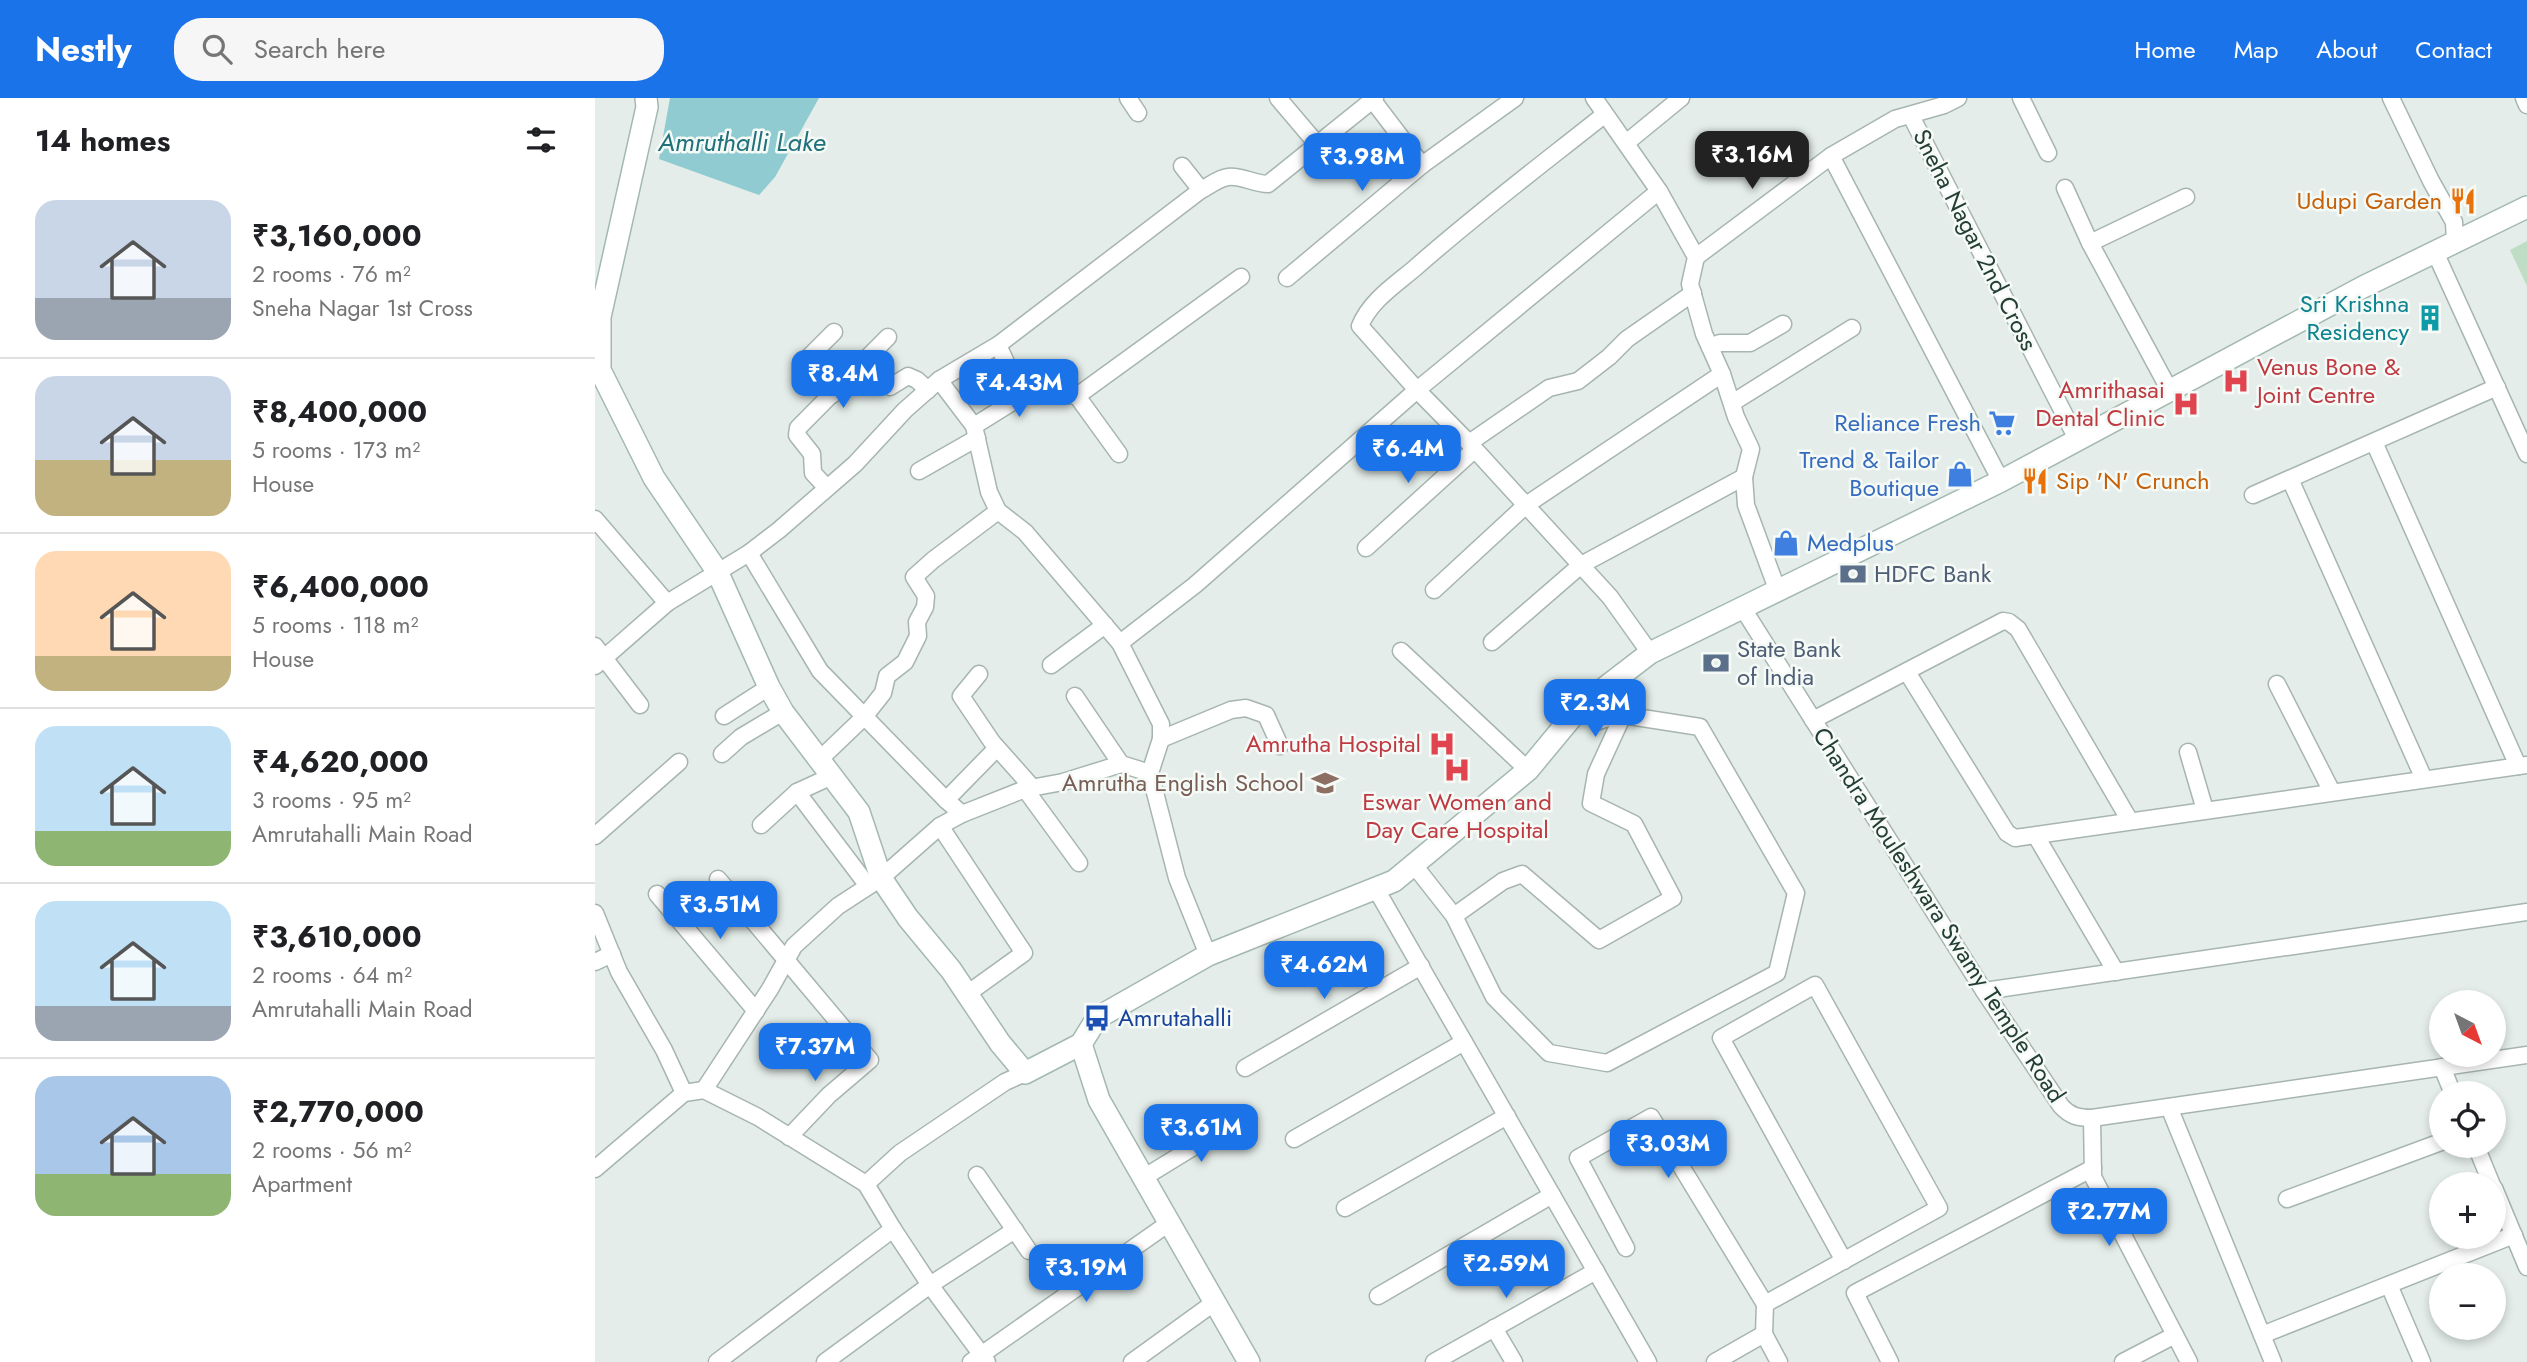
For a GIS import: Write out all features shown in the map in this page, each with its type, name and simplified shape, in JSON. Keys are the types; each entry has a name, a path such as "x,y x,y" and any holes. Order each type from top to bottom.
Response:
{"street":[{"path":"646,98 647,107 600,317 600,370 655,478 717,571 783,712 859,812 874,882"},
{"path":"1128,98 1138,113"},
{"path":"1278,98 1317,144"},
{"path":"1287,278 1422,165 1515,98"},
{"path":"1594,98 1659,191 1696,257"},
{"path":"1626,143 1681,98"},
{"path":"1777,589 1746,505 1744,477 1751,449 1710,347 1690,284 1696,257 1831,156 1895,119 1944,106 1958,98"},
{"path":"2021,98 2048,153"},
{"path":"2391,98 2454,222 2455,242"},
{"path":"2524,98 2527,105"},
{"path":"640,705 599,656 667,603 749,553 855,464 905,410 933,385 998,345 1201,190 1227,177 1268,184 1373,99 1422,165"},
{"path":"1604,115 1440,246 1365,314 1360,326 1610,597 1650,653"},
{"name":"Sneha Nagar 2nd Cross","path":"1911,116 2077,439"},
{"path":"1831,156 2001,481"},
{"path":"1182,166 1201,190"},
{"path":"2065,188 2090,243 2169,390"},
{"path":"1120,643 1195,585 1417,390 1659,191"},
{"path":"2090,243 2186,197"},
{"path":"866,1184 899,1153 1005,1082 1081,1044 1097,1018 1208,955 1394,881 1528,770 1581,706 1650,653 2001,481 2363,287 2527,206"},
{"path":"2435,252 2527,454"},
{"path":"919,471 976,432 1021,395 1030,391 1077,396 1241,276"},
{"path":"1366,548 1472,447 1549,388 1578,381 1627,339 1693,293"},
{"path":"1710,347 1720,343 1751,343 1783,324"},
{"path":"1732,403 1852,328"},
{"path":"832,395 807,366 809,357 834,332"},
{"path":"827,488 813,472 812,454 797,435 799,428 888,337"},
{"path":"998,345 1021,395"},
{"path":"1434,590 1526,505 1722,374"},
{"path":"890,387 908,376 933,385 976,432 989,492 999,511 1025,532 1120,643 1161,724 1161,739 1150,773 1177,877 1208,955"},
{"path":"2253,495 2497,387"},
{"path":"1077,396 1119,454"},
{"path":"1907,672 2007,833 2015,838 2523,766 2374,442"},
{"path":"1492,642 1581,565 1744,477"},
{"path":"2290,479 2424,779"},
{"path":"761,825 825,768 883,693 887,676 905,662 918,636 917,622 925,607 926,596 914,577 999,511"},
{"path":"595,519 667,603"},
{"path":"749,553 820,671 962,814"},
{"name":"Chandra Mouleshwara Swamy Temple Road","path":"1742,607 1984,991 2061,1106 2074,1116 2092,1118 2435,1068"},
{"path":"1813,720 2003,621 2014,624 2130,821"},
{"path":"1051,664 1105,625"},
{"path":"1401,651 1528,770"},
{"path":"979,674 961,696 1029,788 1079,863"},
{"path":"2277,684 2332,792"},
{"path":"724,716 769,687"},
{"path":"1599,692 1615,704 1622,715"},
{"path":"1075,696 1121,764"},
{"path":"1414,865 1454,916 1494,997 1549,1054 1607,1063 1777,973 1795,893 1700,727 1622,715 1599,721 1581,706"},
{"path":"1161,739 1231,710 1247,708 1266,715 1280,746"},
{"path":"722,754 741,737 783,712"},
{"path":"1454,916 1503,881 1523,874 1599,940 1673,898 1634,824 1591,803 1596,774 1622,715"},
{"path":"946,800 997,748"},
{"path":"2187,751 2206,810"},
{"path":"595,836 679,762"},
{"path":"704,1090 756,1011 794,946 838,906 874,882 940,825 1029,788 1063,782 1121,764 1150,773"},
{"path":"797,792 951,970 1000,1043 1025,1073"},
{"path":"940,825 1024,953 967,994"},
{"path":"2036,836 2116,972"},
{"path":"718,879 870,1060 829,1095 789,1137"},
{"path":"1376,889 1648,1362"},
{"path":"657,894 756,1011"},
{"path":"1984,991 2527,912"},
{"path":"595,913 619,972 664,1050 684,1093"},
{"path":"595,962 612,954"},
{"path":"1245,1068 1421,966"},
{"path":"1765,1304 1844,1261 1939,1208 1815,985 1721,1038 1844,1261"},
{"path":"1294,1139 1464,1042"},
{"path":"1081,1044 1099,1100 1249,1362"},
{"name":"Chandra Mouleshwara Swamy Temple Road","path":"2506,1058 2527,1055"},
{"path":"595,1169 684,1093 704,1090 758,1118 866,1184 980,1359 1170,1223"},
{"path":"2169,1107 2273,1362"},
{"path":"1345,1208 1507,1116"},
{"path":"1626,1248 1578,1158 1651,1117 1765,1304 1764,1334 1779,1362"},
{"path":"2092,1118 2093,1177 2189,1362"},
{"path":"1143,1178 1239,1119"},
{"path":"2287,1199 2429,1146"},
{"path":"1890,1362 1855,1293 2093,1168"},
{"path":"977,1175 1029,1251"},
{"path":"1378,1296 1552,1195"},
{"path":"2506,1217 2527,1266"},
{"path":"716,1362 893,1229"},
{"path":"825,1362 930,1285 1015,1230"},
{"path":"2262,1335 2514,1236"},
{"path":"1434,1362 1596,1271"},
{"path":"2389,1285 2422,1362"},
{"path":"1132,1362 1215,1302"},
{"path":"1494,1328 1514,1362"},
{"path":"1715,1362 1764,1334"},
{"path":"2123,1362 2175,1335"}],"green space":[{"path":"2527,241 2527,286 2510,250"}],"water":[{"name":"Amruthalli Lake","path":"670,98 819,98 775,177 759,195 659,159"}],"place":[{"name":"Udupi Garden","path":"2463,201"},
{"name":"Sri Krishna Residency","path":"2430,318"},
{"name":"Venus Bone & Joint Centre","path":"2236,381"},
{"name":"Amrithasai Dental Clinic","path":"2186,404"},
{"name":"Reliance Fresh","path":"2002,423"},
{"name":"Trend & Tailor Boutique","path":"1960,474"},
{"name":"Sip 'N' Crunch","path":"2035,481"},
{"name":"Medplus","path":"1786,543"},
{"name":"HDFC Bank","path":"1853,574"},
{"name":"State Bank of India","path":"1716,663"},
{"name":"Amrutha Hospital","path":"1442,744"},
{"name":"Eswar Women and Day Care Hospital","path":"1457,770"},
{"name":"Amrutha English School","path":"1325,783"},
{"name":"Amrutahalli","path":"1097,1018"}]}
